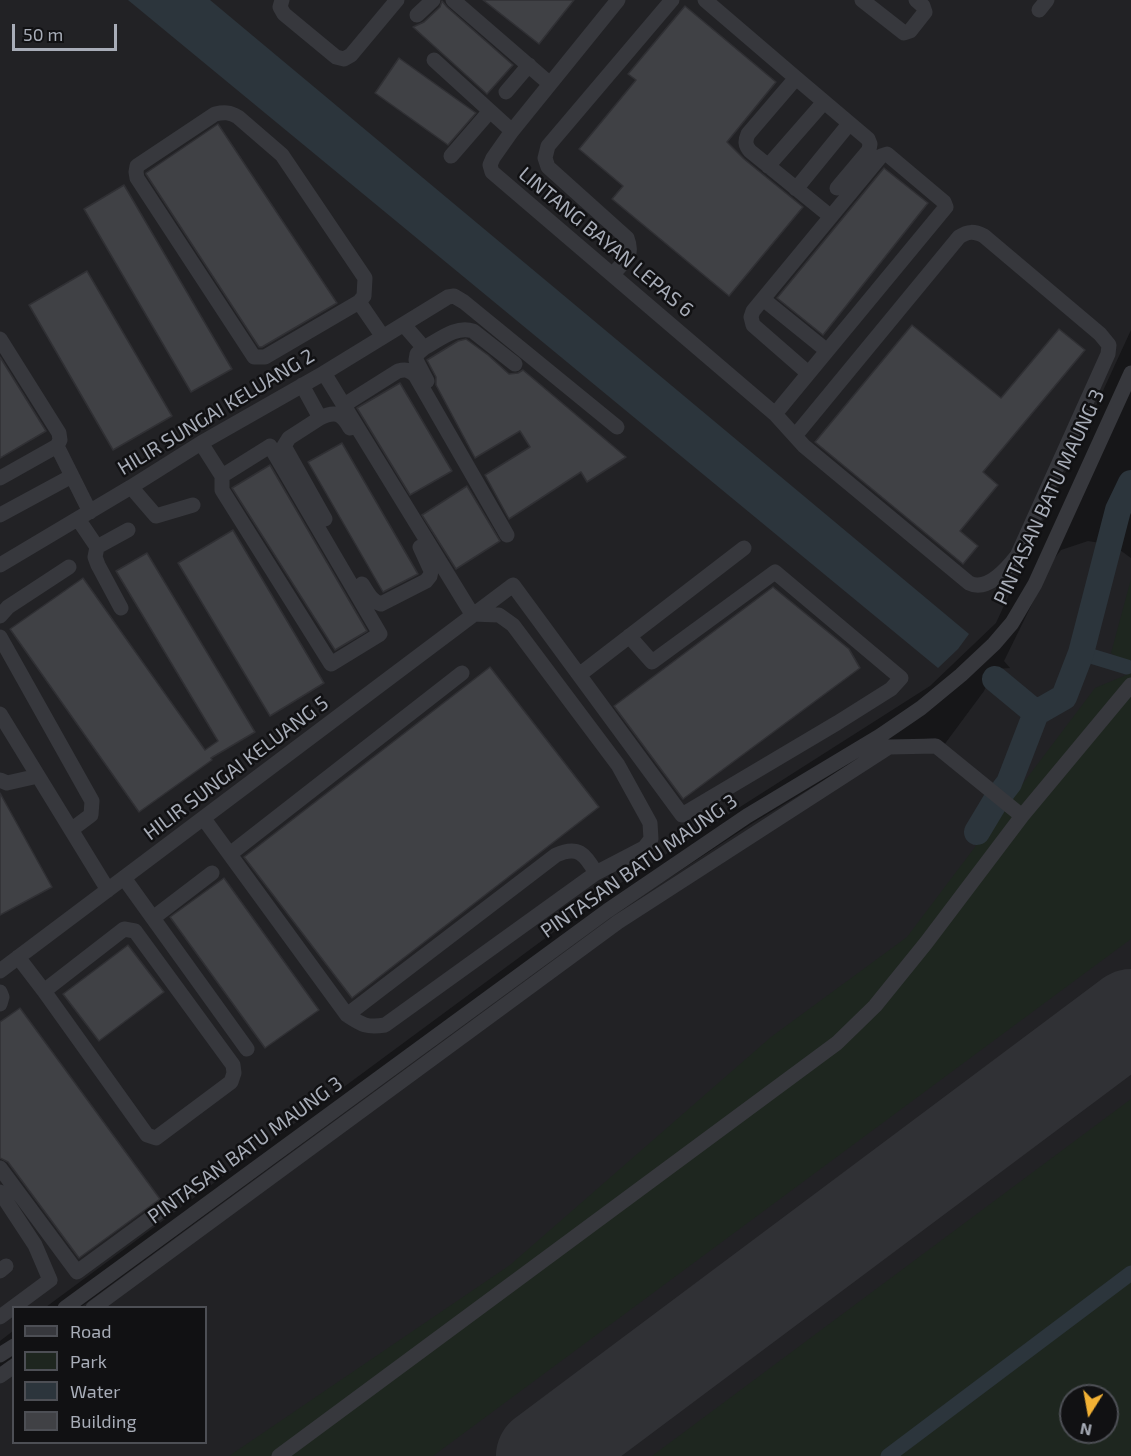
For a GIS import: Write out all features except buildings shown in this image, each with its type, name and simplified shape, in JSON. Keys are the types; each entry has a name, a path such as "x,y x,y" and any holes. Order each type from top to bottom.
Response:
{"street":[{"path":"282,0 280,7 284,14 336,57 344,59 351,55 397,0"},
{"path":"417,15 433,0"},
{"path":"453,0 550,84"},
{"name":"LINTANG BAYAN LEPAS 6","path":"618,0 512,131 493,158 490,165 492,172 775,414 804,446 975,587 985,586 1017,556 1108,354 1108,345 1100,334 984,236 974,231 965,232 795,436"},
{"path":"613,274 630,254 631,248 627,238 548,167 545,158 548,146 672,0"},
{"path":"705,0 868,139 869,150 837,188"},
{"path":"862,0 904,33 910,31 925,12 923,6 916,0"},
{"path":"434,60 512,131"},
{"path":"506,92 529,65"},
{"path":"796,78 746,140 746,146 830,216"},
{"path":"768,166 824,102"},
{"path":"451,156 490,111"},
{"path":"231,113 238,117 282,155 365,278 364,296 359,302 265,357 254,357 137,178 135,172 137,166 215,114 231,113"},
{"path":"796,189 849,124"},
{"path":"775,414 946,207 944,202 887,154 881,156 753,311 751,317 753,325 808,373"},
{"name":"HILIR SUNGAI KELUANG 2","path":"0,565 201,443 324,373 444,299 454,296 617,428"},
{"path":"763,299 826,351"},
{"path":"359,302 383,337"},
{"path":"404,325 424,348"},
{"path":"457,430 418,365 417,354 457,330 465,328 473,331 515,364"},
{"path":"0,339 59,433 60,440 57,446 0,478"},
{"path":"344,405 398,371 404,369 410,371 507,534"},
{"path":"204,819 346,1015 362,1025 371,1027 385,1025 596,873 644,848 651,838 651,823 618,765 513,625 499,615 472,614 324,373"},
{"name":"PINTASAN BATU MAUNG 3","path":"68,1306 608,910 747,816 880,736 921,708 961,675 994,644 1012,623 1035,584 1131,373"},
{"path":"302,386 320,418"},
{"path":"334,412 345,419 430,565 430,576 426,580 388,602 381,604 370,597 285,451 284,446 289,438 320,418 334,412"},
{"path":"201,443 222,476 222,490 331,664 380,634 270,446 222,476"},
{"path":"57,446 72,476 84,515 98,547 95,557 98,565 121,608"},
{"path":"0,514 72,476"},
{"path":"131,487 156,516 193,505"},
{"path":"98,547 128,530"},
{"path":"629,636 652,663 775,572 901,678 891,689 837,723 682,815 579,675 629,636 744,548"},
{"path":"0,616 8,606 69,567"},
{"name":"HILIR SUNGAI KELUANG 5","path":"0,971 513,585 579,675"},
{"path":"0,637 92,801 91,815 71,830"},
{"path":"230,854 462,673"},
{"path":"279,1456 837,1042 875,1006 1023,816 1131,685"},
{"path":"0,714 108,890"},
{"path":"96,1306 618,922 889,747 936,746 1023,816"},
{"path":"0,780 7,783 38,776"},
{"path":"346,1015 556,855 566,851 579,852 589,860 596,873"},
{"path":"153,918 212,873"},
{"path":"124,878 247,1049"},
{"path":"18,957 147,1136 156,1138 231,1082 234,1073 233,1065 135,931 124,928 44,991"},
{"path":"0,992 2,997 0,1004"},
{"path":"0,1168 77,1272 167,1206"},
{"path":"0,1192 35,1245 50,1280 15,1306"}],"shaded area":[{"path":"0,0 1131,0 1131,330 996,623 930,686 616,886 47,1306 12,1306 12,1332 0,1341"},
{"path":"1088,541 1113,545 1131,558 1131,1456 0,1456 0,1367 12,1358 12,1444 207,1444 207,1306 82,1306 614,914 753,823 887,742 935,738 944,745 984,691 994,669 1010,668 1004,661 1054,559 1061,550"}],"green space":[{"path":"1131,579 1131,668 1111,653"},
{"path":"1131,673 1131,939 433,1456 229,1456 510,1265 771,1037 907,937 1095,688"},
{"path":"1131,1099 1131,1456 652,1456"}],"water":[{"path":"128,0 210,0 969,634 958,649 938,668"}],"waterway":[{"path":"1002,792 1009,783 1036,713 1064,697 1081,653 1118,510 1131,483"},
{"path":"1081,653 1127,667"},
{"path":"995,679 1036,713"},
{"path":"977,832 995,802"},
{"path":"888,1456 1131,1273"}],"runway":[{"path":"543,1456 1131,1016"}]}
